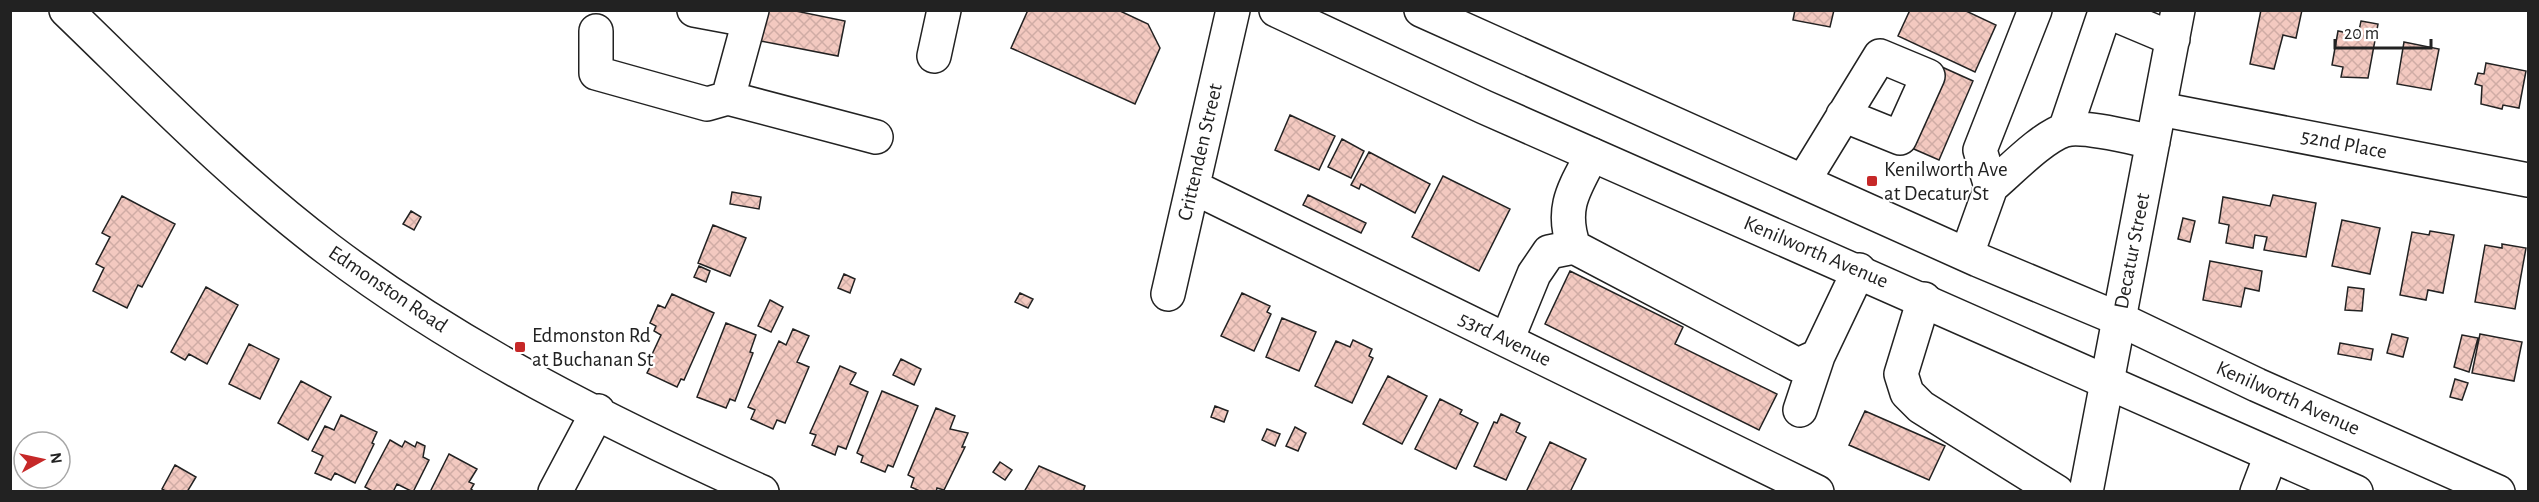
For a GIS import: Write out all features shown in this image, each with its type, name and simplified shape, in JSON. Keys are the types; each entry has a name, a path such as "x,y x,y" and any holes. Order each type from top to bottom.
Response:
{"street":[{"name":"Edmonston Road","path":"66,10 255,191 328,250 432,321 510,369 684,456 762,492"},
{"path":"694,10 737,18 746,10"},
{"path":"728,98 752,10"},
{"path":"934,56 944,10"},
{"name":"Crittenden Street","path":"1168,294 1233,10"},
{"name":"Kenilworth Avenue","path":"1276,10 1592,154 1859,270 2356,492"},
{"name":"Kenilworth Avenue","path":"1421,10 1967,254 2119,319 2257,385 2498,492"},
{"path":"1991,187 1980,150 2035,10"},
{"path":"2065,130 2104,11 2176,25"},
{"name":"Decatur Street","path":"2086,492 2176,25"},
{"path":"596,31 596,74 707,104 728,98 876,137"},
{"name":"52nd Place","path":"2160,109 2529,180"},
{"path":"1804,180 1843,116"},
{"path":"1967,254 1991,187 2041,145 2065,130 2094,131 2153,142"},
{"path":"1574,247 1567,228 1568,202 1592,154"},
{"name":"53rd Avenue","path":"1193,187 1817,492"},
{"path":"1507,340 1534,274 1549,252 1574,247 1798,365 1818,356"},
{"path":"1800,410 1818,356 1859,270"},
{"path":"1924,299 1901,374 1907,393 1921,407 2056,492"},
{"path":"555,492 598,411"},
{"path":"2258,492 2271,454"}],"building":[{"path":"760,10 791,10 845,21 838,56 755,40"},
{"path":"1028,10 1118,10 1148,24 1160,48 1135,104 1011,48"},
{"path":"1795,10 1834,10 1830,27 1793,20"},
{"path":"1910,10 1964,10 1996,25 1975,72 1898,36"},
{"path":"2261,10 2302,10 2296,38 2283,35 2274,69 2250,64"},
{"path":"2361,21 2378,24 2368,78 2341,77 2343,67 2332,65 2338,31 2358,35"},
{"path":"2404,42 2439,49 2431,90 2397,84"},
{"path":"2486,63 2526,71 2519,108 2503,105 2502,109 2481,104 2482,86 2475,84 2478,73 2484,74"},
{"path":"1942,67 1973,81 1939,160 1907,146"},
{"path":"1290,115 1335,136 1319,170 1275,150"},
{"path":"1342,139 1364,151 1351,178 1328,167"},
{"path":"1369,152 1430,184 1415,213 1361,184 1359,189 1351,185"},
{"path":"1443,176 1510,209 1479,271 1412,237"},
{"path":"732,192 761,197 759,209 730,204"},
{"path":"1308,195 1366,223 1361,233 1303,205"},
{"path":"2273,195 2316,203 2306,257 2264,250 2267,237 2255,235 2253,248 2226,243 2229,225 2219,223 2223,197 2270,206"},
{"path":"122,196 175,224 142,287 138,285 127,308 93,291 104,268 96,264 110,237 102,233"},
{"path":"411,211 421,217 414,230 403,224"},
{"path":"2183,218 2195,221 2190,242 2178,239"},
{"path":"2342,220 2380,228 2370,274 2332,266"},
{"path":"713,225 746,238 730,276 698,263"},
{"path":"2430,231 2454,235 2443,293 2428,290 2426,300 2400,295 2412,232 2429,235"},
{"path":"2502,244 2526,248 2515,309 2475,302 2485,245 2502,248"},
{"path":"2210,261 2262,271 2259,291 2245,288 2241,307 2203,300"},
{"path":"699,266 710,271 706,282 694,277"},
{"path":"1570,271 1683,327 1675,344 1777,394 1759,430 1545,324"},
{"path":"844,274 855,279 850,293 838,288"},
{"path":"206,287 238,305 207,364 189,354 185,360 171,352"},
{"path":"2348,287 2364,289 2362,311 2345,310"},
{"path":"1020,293 1033,299 1028,308 1015,302"},
{"path":"1242,293 1270,306 1267,312 1271,314 1254,351 1221,336"},
{"path":"672,294 714,313 684,380 681,379 677,387 647,373 651,365 648,363 661,335 654,331 656,326 650,323 658,305 665,308"},
{"path":"770,300 783,307 771,332 758,326"},
{"path":"1282,318 1316,332 1299,371 1266,357"},
{"path":"726,323 756,335 750,352 753,353 735,401 730,399 726,408 697,397"},
{"path":"793,329 809,336 797,362 809,367 785,423 777,420 773,429 751,419 755,410 748,407 779,341 786,345"},
{"path":"2392,334 2408,338 2403,357 2387,353"},
{"path":"2480,334 2522,342 2514,381 2472,373"},
{"path":"2462,335 2478,338 2469,372 2454,367"},
{"path":"1353,340 1372,349 1369,356 1373,358 1352,403 1315,386 1336,341 1350,347"},
{"path":"2340,343 2373,349 2371,360 2338,354"},
{"path":"249,344 279,359 260,399 229,384"},
{"path":"901,359 921,369 914,385 893,375"},
{"path":"840,366 856,373 850,384 868,392 846,449 838,446 835,455 812,445 816,435 810,433"},
{"path":"1388,376 1427,396 1402,444 1363,424"},
{"path":"2455,379 2468,383 2462,400 2450,397"},
{"path":"301,381 331,397 308,440 278,423"},
{"path":"882,391 918,406 893,467 888,465 885,472 861,462 863,456 857,453"},
{"path":"1440,399 1462,410 1460,414 1478,423 1456,469 1415,449"},
{"path":"1215,406 1228,411 1224,422 1211,417"},
{"path":"936,408 955,416 950,429 968,433 962,447 965,447 944,490 937,488 936,492 922,492 911,487 914,478 908,475"},
{"path":"1865,411 1945,446 1929,480 1849,445"},
{"path":"1501,414 1520,423 1516,432 1526,437 1506,480 1474,466 1494,422 1497,423"},
{"path":"341,415 377,432 372,443 374,444 355,483 335,473 331,480 315,473 323,456 312,451 325,426 334,430"},
{"path":"1295,427 1306,433 1298,451 1286,446"},
{"path":"1267,429 1280,434 1275,446 1262,440"},
{"path":"390,440 402,447 405,441 415,447 417,442 425,446 423,457 429,460 413,492 397,484 393,492 374,492 365,487"},
{"path":"1550,442 1586,459 1570,492 1526,492"},
{"path":"449,454 477,469 469,482 474,484 471,489 475,492 430,492"},
{"path":"1000,462 1012,470 1005,480 993,472"},
{"path":"175,465 196,477 187,492 167,492 162,489"},
{"path":"1039,466 1085,486 1083,492 1024,492"}],"place":[{"name":"Kenilworth Ave at Decatur St","path":"1872,181"},
{"name":"Edmonston Rd at Buchanan St","path":"520,347"}]}
